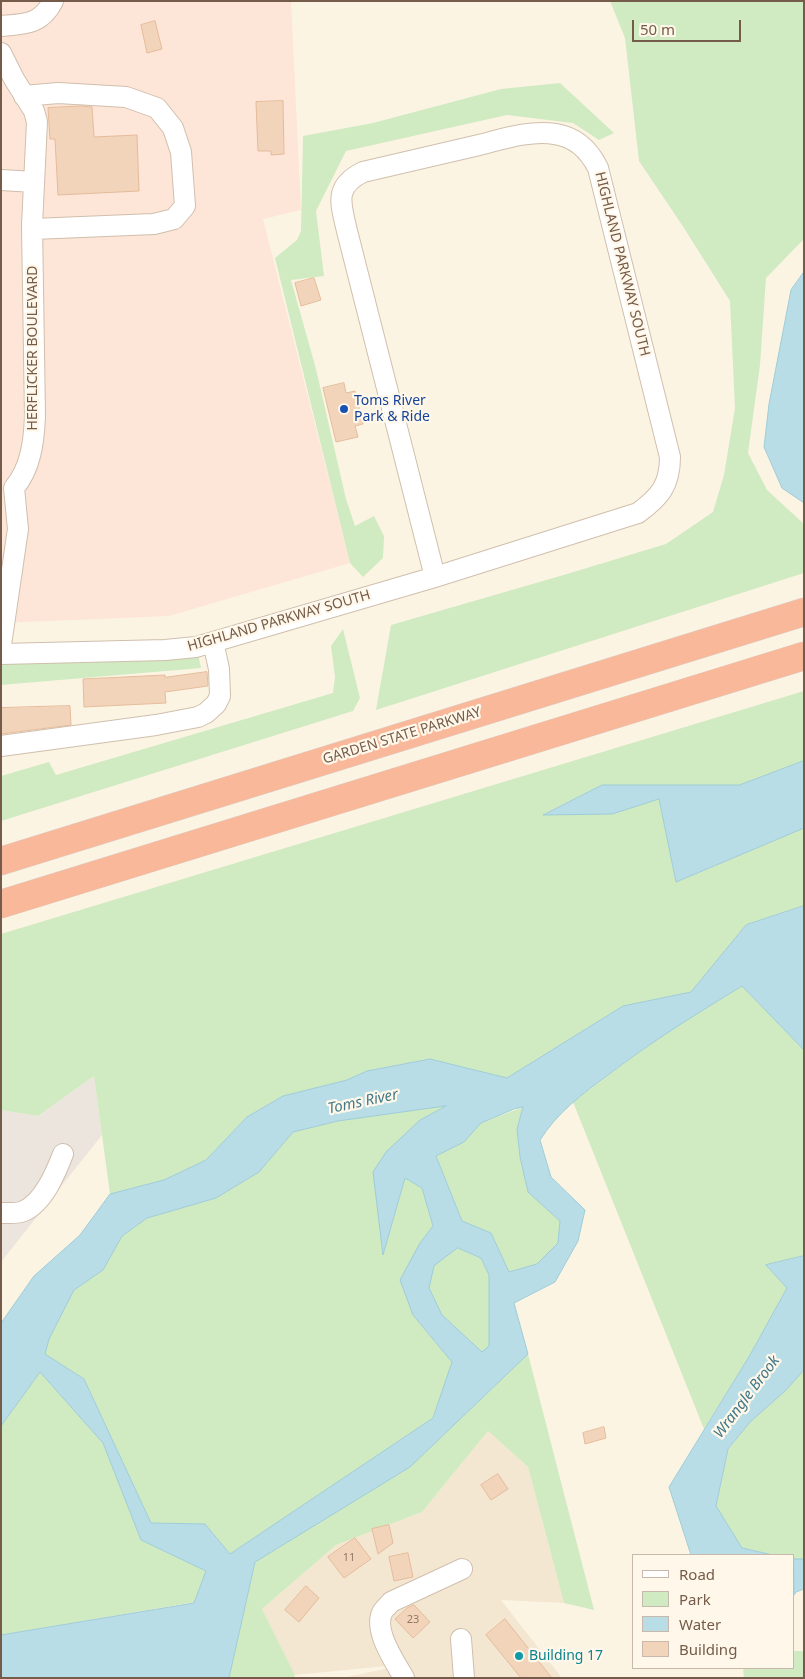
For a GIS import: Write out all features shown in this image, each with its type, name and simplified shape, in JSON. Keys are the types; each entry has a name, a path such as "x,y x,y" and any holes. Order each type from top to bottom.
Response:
{"highway":[{"name":"GARDEN STATE PARKWAY","path":"1,860 804,612"},
{"path":"1,904 804,656"}],"street":[{"path":"1,26 31,23 48,11 53,1"},
{"name":"HERFLICKER BOULEVARD","path":"1,54 6,74 34,111 37,122 33,229 34,435 26,470 7,493 18,529 1,645"},
{"path":"24,96 58,93 126,97 157,108 173,128 181,152 185,206 174,219 154,224 33,229"},
{"name":"HIGHLAND PARKWAY SOUTH","path":"1,654 165,650 196,647 435,577 638,513 660,495 668,481 670,457 598,168 592,156 583,146 575,140 555,134 523,135 363,172 353,177 343,188 341,194 347,231 435,577"},
{"path":"1,180 34,182"},
{"path":"1,746 101,733 198,717 216,704 220,696 219,669 213,642"},
{"path":"1,1214 18,1213 26,1210 40,1198 55,1176 63,1154"},
{"path":"404,1678 382,1637 380,1623 382,1612 391,1602 462,1569"},
{"path":"461,1639 464,1678"}],"shaded area":[{"path":"1,1 291,1 301,210 263,219 350,563 169,616 1,623"},
{"path":"94,1076 102,1135 1,1262 1,1110 38,1116"},
{"path":"488,1431 528,1467 564,1603 501,1600 562,1678 342,1678 408,1664 295,1675 262,1609 336,1545 422,1512"}],"green space":[{"path":"610,1 804,1 804,239 766,278 760,365 748,453 767,490 804,524 804,573 376,710 391,625 666,544 713,512 724,475 735,408 730,301 639,161 625,38"},
{"path":"560,83 614,133 599,140 573,123 507,115 346,151 316,211 324,276 291,280 316,369 346,499 355,526 374,516 384,536 383,558 363,577 350,563 275,258 297,240 301,231 303,136 373,123 501,89"},
{"path":"343,629 360,698 353,711 1,821 1,776 49,762 56,775 333,693 335,677 331,646"},
{"path":"198,654 201,668 1,685 1,660"},
{"path":"804,691 804,761 739,785 602,785 544,814 612,814 659,799 676,882 804,828 804,906 746,925 691,992 623,1006 507,1078 430,1059 367,1071 347,1080 283,1096 247,1117 206,1160 164,1180 110,1194 94,1076 38,1116 1,1110 1,934"},
{"path":"742,986 804,1050 804,1256 766,1265 787,1288 750,1355 704,1429 573,1102 673,1028"},
{"path":"448,1105 420,1120 384,1253 405,1178 422,1188 433,1227 420,1243 413,1315 452,1362 433,1418 230,1554 205,1524 151,1523 84,1379 45,1354 49,1339 74,1290 103,1270 122,1236 147,1218 216,1198 259,1172 293,1132 338,1121"},
{"path":"523,1107 517,1129 520,1157 528,1192 560,1221 559,1243 537,1264 509,1272 491,1233 462,1221 436,1156 464,1142 481,1123"},
{"path":"458,1248 481,1258 489,1275 489,1346 482,1353 442,1315 429,1288 434,1266"},
{"path":"528,1354 594,1610 564,1603 528,1467 488,1431 422,1512 336,1545 262,1609 295,1675 294,1678 229,1678 255,1562 410,1467"},
{"path":"804,1370 804,1559 795,1559 795,1554 769,1554 742,1548 716,1506 728,1450 750,1422"},
{"path":"40,1372 103,1443 141,1540 206,1571 195,1602 1,1635 1,1426"},
{"path":"795,1651 804,1651 804,1678 744,1678 743,1669 795,1669"}],"water":[{"path":"804,272 804,503 782,488 764,447 769,404 791,290"},
{"path":"804,761 804,828 676,882 659,799 612,814 543,815 602,785 739,785"},
{"name":"Toms River","path":"804,906 804,1050 742,986 624,1063 580,1097 554,1121 540,1140 551,1177 585,1210 578,1241 555,1282 514,1303 528,1354 410,1467 255,1562 229,1678 1,1678 1,1635 194,1603 206,1571 141,1540 103,1443 40,1372 1,1426 1,1323 34,1276 80,1235 110,1194 164,1180 206,1160 247,1117 283,1096 347,1080 367,1071 430,1059 507,1078 623,1006 691,992 746,925","holes":["446,1106 420,1120 386,1152 373,1172 383,1255 405,1178 422,1188 433,1226 420,1243 400,1280 413,1315 452,1362 433,1418 230,1554 205,1524 151,1523 84,1379 45,1354 49,1339 74,1290 103,1270 122,1236 147,1218 216,1198 259,1172 293,1132 338,1121","523,1107 517,1129 520,1157 528,1192 560,1221 558,1243 537,1264 509,1272 491,1233 462,1221 436,1156 464,1142 481,1123","458,1248 481,1258 489,1275 489,1346 482,1352 442,1315 429,1288 434,1266"]},
{"name":"Wrangle Brook","path":"804,1256 804,1370 785,1391 750,1422 728,1449 716,1506 742,1548 769,1554 691,1554 669,1487 750,1355 787,1288 766,1265"},
{"path":"795,1559 804,1559 804,1589 795,1594"}],"building":[{"path":"155,21 162,49 147,53 141,25"},
{"path":"283,101 284,154 271,155 271,151 258,151 256,102"},
{"path":"92,107 94,137 137,135 139,191 58,195 55,139 50,139 48,108"},
{"path":"314,278 321,300 301,306 295,283"},
{"name":"Toms River Park & Ride","path":"344,383 346,393 355,391 363,424 355,426 358,437 336,442 323,388"},
{"path":"207,672 208,686 165,692 166,703 84,707 83,679 165,675 165,677"},
{"path":"70,706 71,725 1,734 1,708"},
{"path":"604,1427 606,1438 585,1444 583,1433"},
{"path":"498,1474 508,1489 491,1500 481,1485"},
{"path":"389,1525 393,1543 378,1554 372,1529"},
{"path":"355,1538 371,1559 344,1578 328,1557"},
{"path":"408,1553 413,1577 394,1581 389,1557"},
{"path":"306,1586 319,1598 299,1622 285,1610"},
{"path":"414,1605 430,1622 413,1638 395,1619 407,1608"},
{"name":"Building 17","path":"505,1619 552,1678 521,1678 486,1635"}],"place":[{"name":"Toms River Park & Ride","path":"344,409"},
{"name":"Building 17","path":"519,1656"}]}
